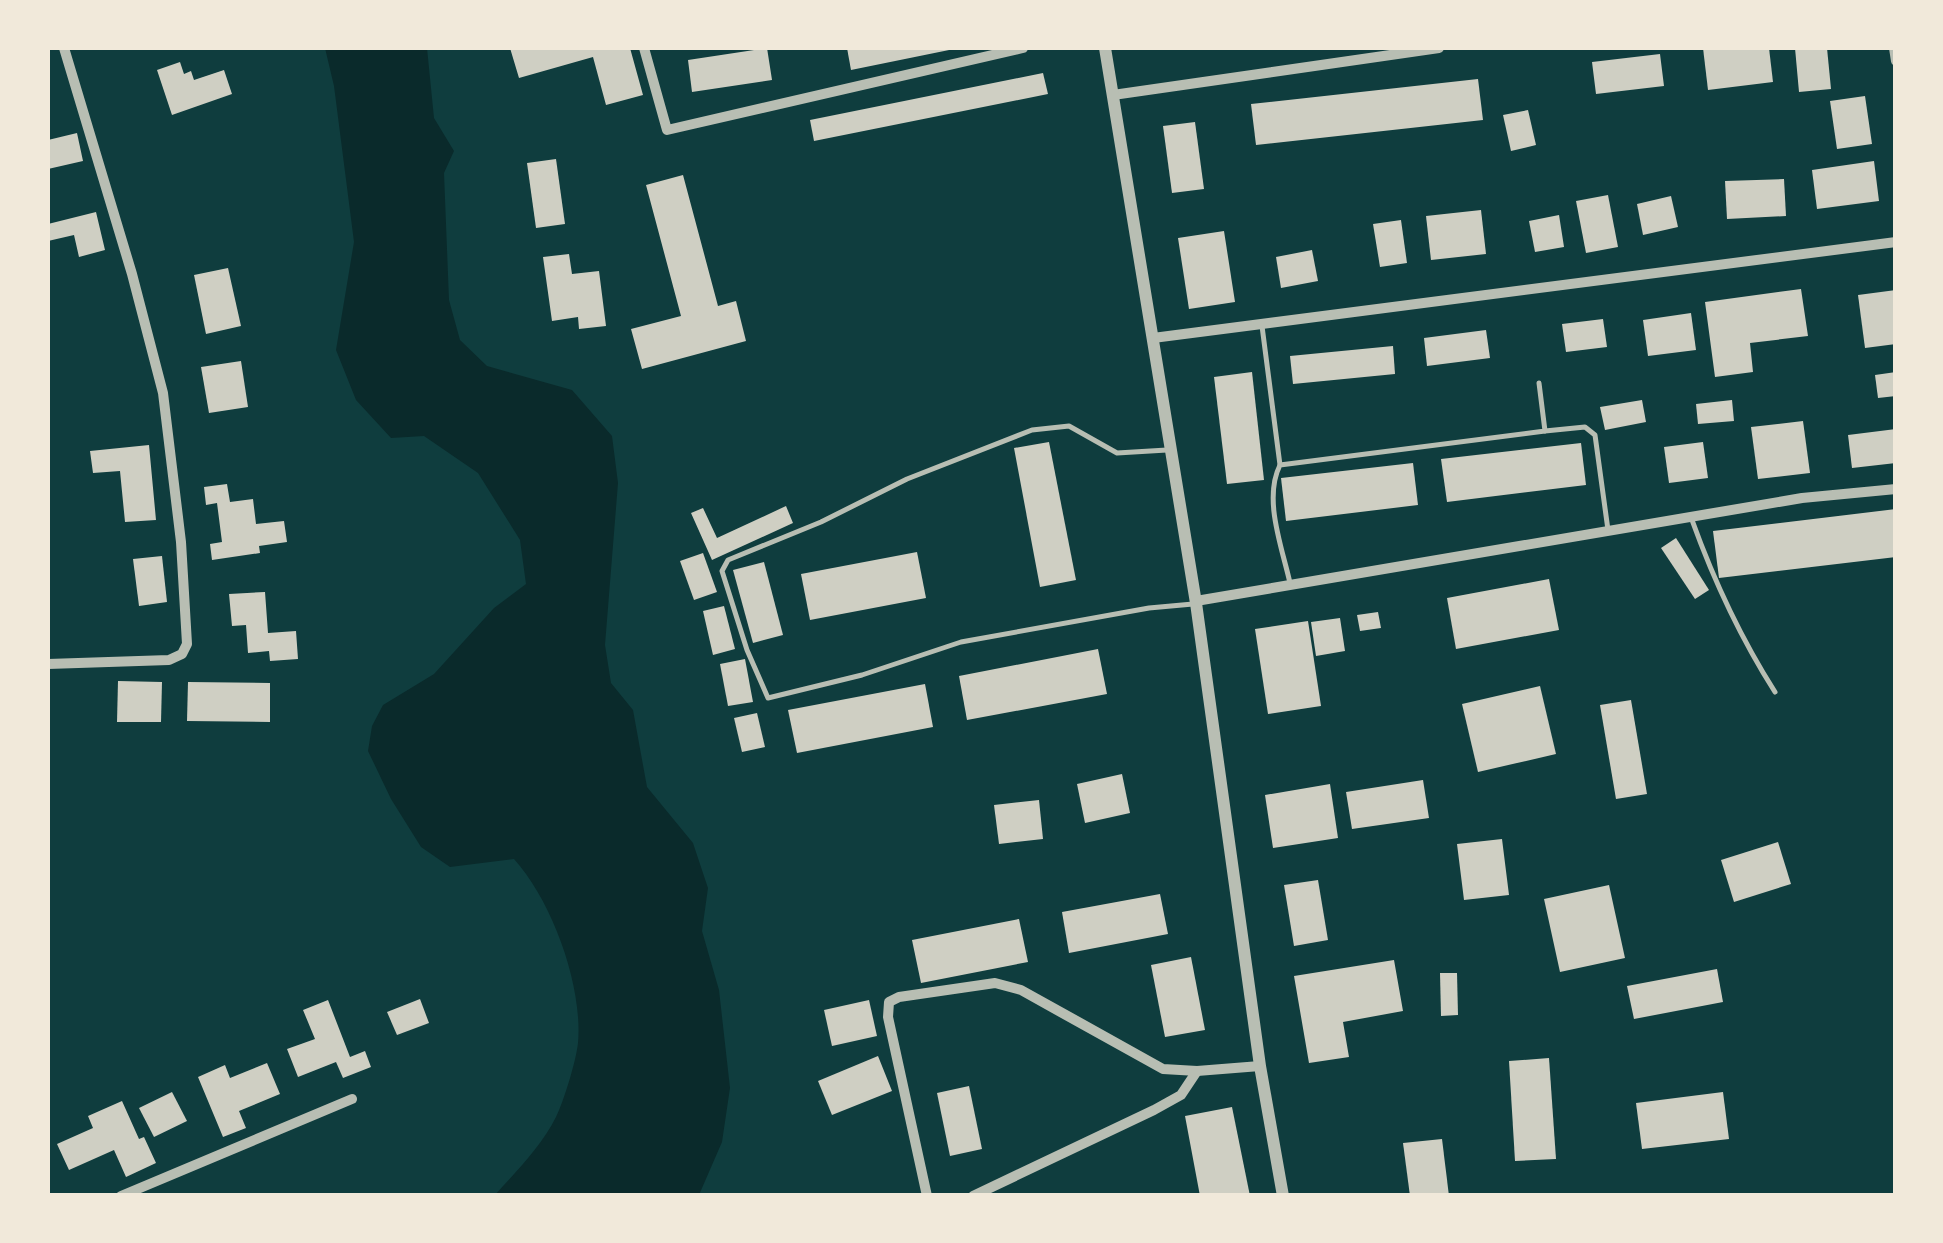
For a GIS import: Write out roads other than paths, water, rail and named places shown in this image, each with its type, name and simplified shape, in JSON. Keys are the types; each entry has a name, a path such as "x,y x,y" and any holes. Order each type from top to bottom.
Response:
{"street":[{"path":"48,664 170,660 182,654 187,644 182,558 163,393 132,274 64,48"},
{"path":"644,48 667,130 1023,48"},
{"path":"1105,48 1196,602 1260,1066 1283,1196"},
{"path":"1113,95 1439,48"},
{"path":"1894,48 1896,61"},
{"path":"1152,338 1896,242"},
{"path":"1196,602 1802,498 1896,489"},
{"path":"927,1196 888,1017 889,1002 899,996 995,984 1021,990 1163,1069 1197,1071 1260,1066"},
{"path":"972,1196 1154,1110 1181,1094 1197,1071"},
{"path":"121,1196 352,1100"}],"lane":[{"path":"1261,323 1280,466 1272,480 1272,495 1290,584"},
{"path":"1539,383 1545,431"},
{"path":"1171,450 1117,453 1069,426 1032,430 907,479 821,522 728,560 722,571 747,650 768,698 862,674 960,642 1196,602"},
{"path":"1280,466 1585,426 1595,434 1608,530"},
{"path":"1691,517 1712,574 1746,646 1775,692"}],"water":[{"path":"325,48 427,48 434,118 454,151 444,173 449,300 460,340 487,366 572,390 612,436 618,483 605,645 611,683 633,710 647,787 693,843 708,888 702,931 719,990 730,1088 722,1142 699,1195 495,1195 544,1138 566,1091 578,1043 570,970 541,897 514,859 450,867 421,847 391,799 368,751 372,726 383,705 434,674 494,608 526,584 520,540 478,473 424,436 391,438 356,400 336,350 354,242 334,86"}]}
